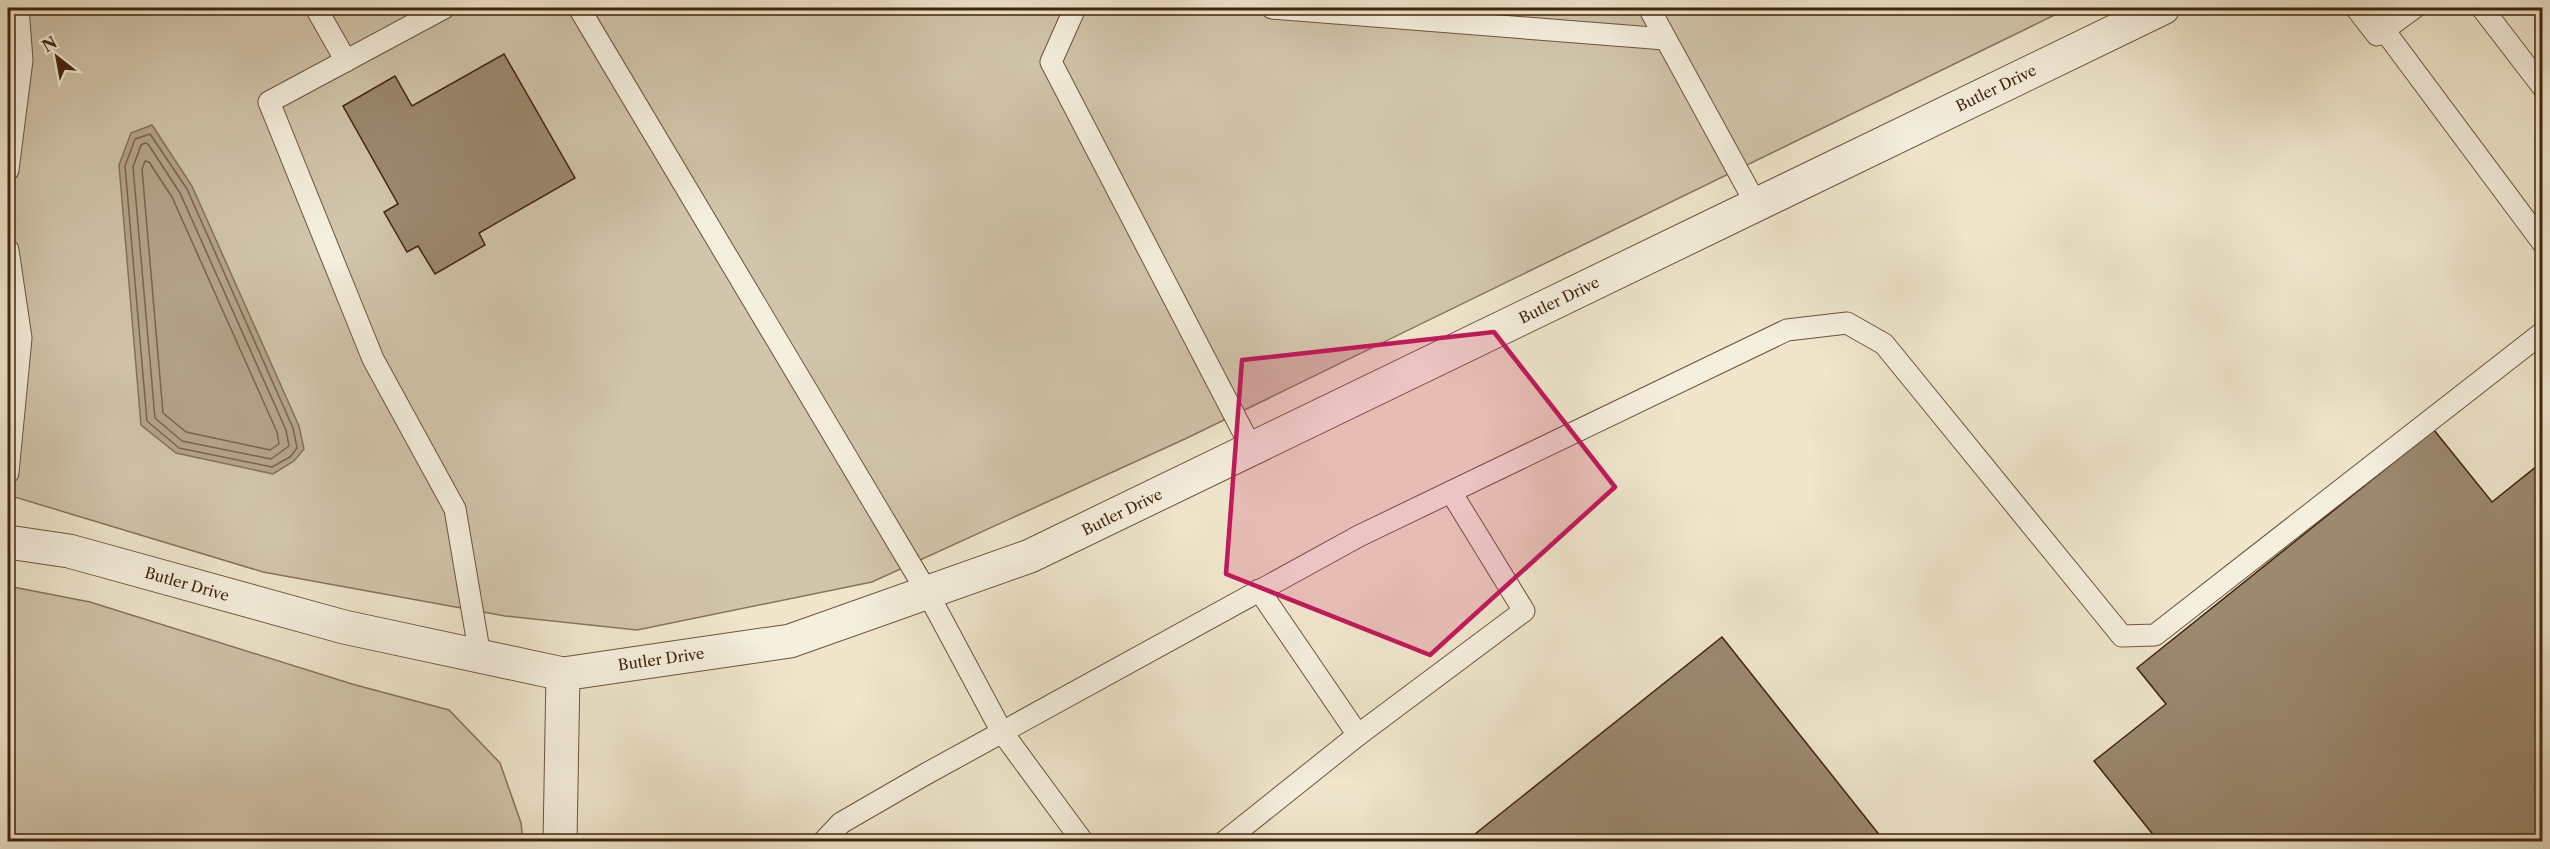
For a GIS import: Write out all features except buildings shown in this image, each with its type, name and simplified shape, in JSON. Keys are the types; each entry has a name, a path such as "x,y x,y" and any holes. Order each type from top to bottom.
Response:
{"street":[{"name":"Butler Drive","path":"8,542 69,551 344,627 563,674 790,640 1030,556 2163,8"},
{"path":"560,842 563,674"}],"lane":[{"path":"8,170 22,60 18,8"},
{"path":"316,8 346,61"},
{"path":"444,8 269,102 373,359 455,509 480,656"},
{"path":"579,8 927,592 1002,732 1083,842"},
{"path":"1075,8 1051,62 1252,448"},
{"path":"1272,8 1665,39"},
{"path":"1648,8 1756,204"},
{"path":"2356,8 2384,24 2542,242"},
{"path":"2384,24 2414,8"},
{"path":"2482,8 2542,86"},
{"path":"8,250 21,338 8,473"},
{"path":"823,842 841,823 1359,536 1787,330 1848,323 1884,344 2122,636 2155,635 2542,333"},
{"path":"1224,842 1358,735 1524,611 1451,492"},
{"path":"1259,590 1358,735"}],"highlighted area":[{"path":"1494,332 1615,487 1430,655 1226,574 1242,360"}],"shaded area":[{"path":"8,8 2069,8 1187,438 872,582 637,630 505,616 263,572 8,495"},
{"path":"8,586 90,602 352,684 449,710 500,763 521,823 523,841 8,841"}],"water":[{"path":"152,125 192,186 299,426 304,449 294,461 273,474 176,453 141,425 119,165 131,133"}]}
